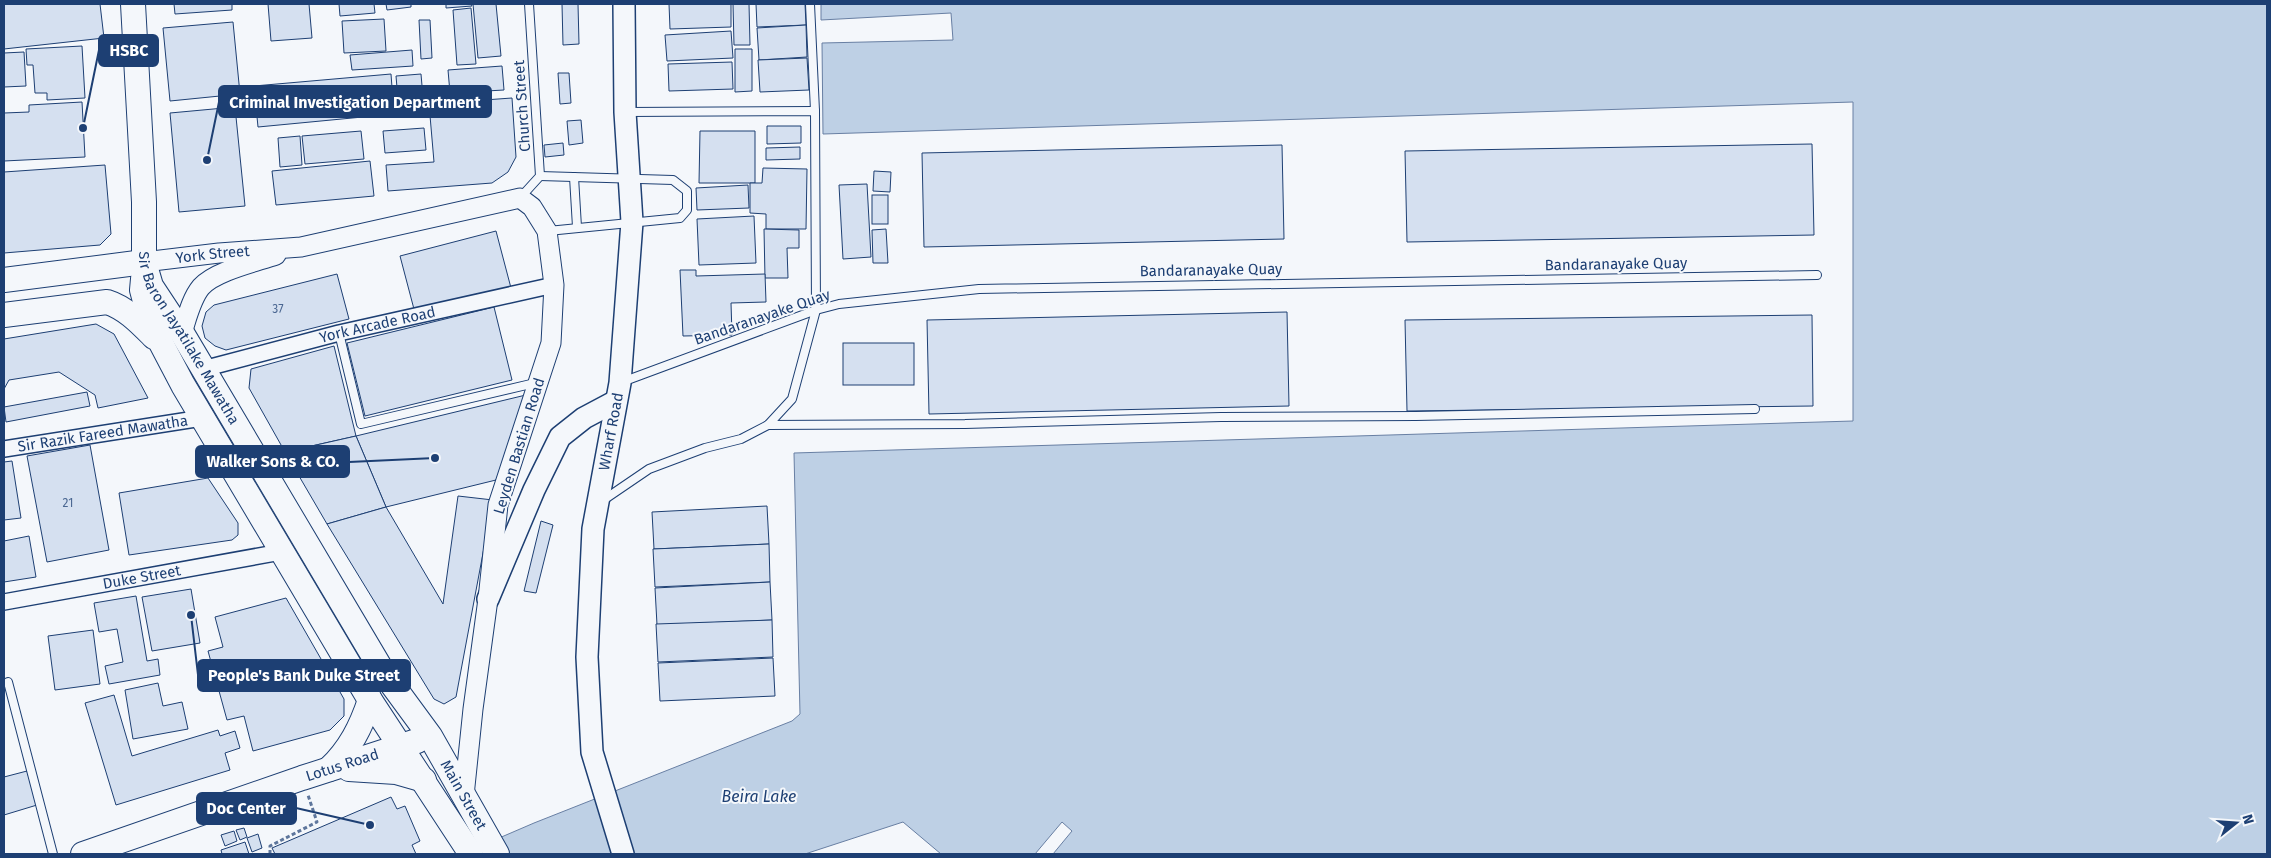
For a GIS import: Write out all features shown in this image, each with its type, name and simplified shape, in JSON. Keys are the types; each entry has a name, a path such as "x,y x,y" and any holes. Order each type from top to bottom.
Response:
{"main road":[{"name":"Sir Baron Jayatilake Mawatha","path":"133,4 144,221 144,262 151,286 182,333 383,672 430,736"},
{"name":"Wharf Road","path":"623,854 592,752 587,657 593,529 618,392 632,222 625,112 624,4"},
{"name":"York Street","path":"4,280 144,262"},
{"path":"144,262 142,290 146,308 160,344"},
{"path":"4,316 107,302 121,307 139,321 160,344"},
{"name":"Sir Baron Jayatilake Mawatha","path":"160,344 370,700 403,747"},
{"path":"488,599 534,490 560,437 618,392"},
{"path":"329,769 344,754 354,740 370,700"},
{"name":"Lotus Road","path":"83,854 302,778 403,747 430,736"},
{"name":"Main Street","path":"430,736 464,796 472,842"},
{"name":"Main Street","path":"403,747 424,780 472,842 497,854"},
{"path":"329,769 396,772 424,780"}],"street":[{"name":"Leyden Bastian Road","path":"464,796 498,505 551,343 554,285 547,231 532,207 520,198"},
{"name":"York Street","path":"182,333 195,296 202,286 212,278 301,247 520,198"},
{"name":"York Street","path":"144,262 219,253 301,247"},
{"name":"York Arcade Road","path":"203,369 339,333 554,285"},
{"name":"Sir Razik Fareed Mawatha","path":"4,449 202,418"},
{"name":"Duke Street","path":"4,602 281,552"}],"lane":[{"name":"Church Street","path":"529,4 540,176"},
{"path":"598,504 649,469 705,448 741,439 768,425 792,399 816,310 815,111 810,4"},
{"path":"625,112 815,111"},
{"path":"520,198 540,176 629,177 673,180 687,191 687,210 680,218 547,231"},
{"path":"574,177 577,227"},
{"name":"Bandaranayake Quay","path":"618,392 816,310 839,304 979,289 1316,281 1817,275"},
{"path":"339,333 361,424 538,382"},
{"path":"768,425 964,424 1221,417 1416,416 1755,410"},
{"path":"8,682 52,854"}],"path":[{"path":"270,854 270,846 317,822 302,778"}],"water":[{"name":"Beira Lake","path":"821,4 2267,4 2267,854 1053,854 1072,831 1062,822 1035,854 941,854 903,822 805,854 462,854 534,823 792,721 800,714 794,453 1853,421 1853,102 823,134 822,43 953,40 951,13 821,20"}],"building":[{"path":"4,4 100,4 104,38 4,49"},
{"path":"174,4 232,4 232,10 175,14"},
{"path":"268,4 309,4 312,38 271,41"},
{"path":"339,4 374,4 375,13 340,16"},
{"path":"386,4 411,4 411,7 387,10"},
{"path":"446,4 471,4 472,6 446,8"},
{"path":"473,4 496,4 501,56 478,58"},
{"path":"562,4 578,4 579,44 563,45"},
{"path":"669,4 731,4 731,27 670,29"},
{"path":"733,4 749,4 750,45 734,45"},
{"path":"756,4 805,4 806,25 757,27"},
{"path":"471,8 476,64 457,65 453,10"},
{"path":"384,19 386,51 344,53 342,21"},
{"path":"419,20 430,20 432,58 421,59"},
{"path":"233,22 240,94 170,101 163,28"},
{"path":"806,25 807,57 759,60 757,28"},
{"path":"731,31 733,58 667,61 665,35"},
{"path":"82,46 85,98 47,100 47,93 35,93 33,65 27,65 26,49"},
{"path":"735,49 752,49 752,91 735,92"},
{"path":"412,50 413,66 352,70 350,55"},
{"path":"24,52 26,86 4,87 4,53"},
{"path":"807,58 809,90 760,92 758,60"},
{"path":"732,62 733,89 669,91 668,64"},
{"path":"502,66 504,90 450,93 448,70"},
{"path":"558,73 569,73 571,103 560,104"},
{"path":"391,74 394,114 258,127 254,86"},
{"path":"421,74 424,109 399,111 396,76"},
{"path":"512,98 516,157 508,172 492,183 388,191 386,165 434,162 429,104"},
{"path":"82,102 85,157 4,161 4,113 29,112 29,105"},
{"path":"235,107 245,206 179,212 170,113"},
{"path":"581,120 583,143 569,145 567,121"},
{"path":"767,126 801,126 801,143 767,144"},
{"path":"424,128 426,150 385,153 383,131"},
{"path":"361,131 364,159 305,164 302,136"},
{"path":"700,131 755,131 755,183 699,183"},
{"path":"300,136 302,165 280,167 278,138"},
{"path":"563,143 564,155 545,157 544,145"},
{"path":"1812,144 1814,235 1407,242 1405,151"},
{"path":"1282,145 1284,239 924,247 922,153"},
{"path":"800,147 800,159 766,160 766,148"},
{"path":"370,161 374,196 276,205 272,171"},
{"path":"105,165 111,234 100,245 4,253 4,172"},
{"path":"763,168 807,169 806,229 766,229 766,214 750,213 750,183 762,183"},
{"path":"874,171 891,172 890,192 873,191"},
{"path":"867,184 871,257 843,259 839,185"},
{"path":"748,185 749,208 697,210 696,188"},
{"path":"872,195 888,195 888,224 872,224"},
{"path":"754,216 756,263 699,265 697,219"},
{"path":"764,229 799,230 799,248 787,248 788,278 765,278"},
{"path":"886,229 888,263 873,263 872,230"},
{"path":"496,231 511,288 415,313 400,256"},
{"path":"680,270 696,270 696,276 765,274 766,302 731,303 732,335 683,336"},
{"path":"337,274 349,319 226,350 215,346 205,338 202,326 206,312 214,305"},
{"path":"494,307 512,380 365,416 347,343"},
{"path":"1287,312 1289,406 929,414 927,320"},
{"path":"1812,315 1813,406 1407,411 1405,320"},
{"path":"96,324 114,334 148,398 98,408 95,395 59,372 9,380 4,389 4,339"},
{"path":"843,343 914,343 914,385 843,385"},
{"path":"334,346 356,436 285,452 249,388 251,369"},
{"path":"87,392 90,406 6,422 4,407"},
{"path":"530,394 496,480 386,507 356,436"},
{"path":"356,436 386,507 327,524 285,452"},
{"path":"90,445 109,550 47,562 27,456"},
{"path":"12,461 21,518 4,520 4,462"},
{"path":"208,478 238,523 238,535 232,540 129,555 119,493"},
{"path":"458,496 493,500 456,697 444,704 434,699 327,524 386,507 443,604"},
{"path":"767,506 769,544 654,549 652,512"},
{"path":"541,521 553,525 536,593 524,591"},
{"path":"29,536 36,577 4,582 4,541"},
{"path":"769,544 770,582 655,587 653,549"},
{"path":"770,582 772,620 657,625 655,588"},
{"path":"191,589 200,643 152,651 142,597"},
{"path":"136,596 147,661 158,659 160,675 109,684 105,666 123,662 117,629 99,632 94,603"},
{"path":"286,598 344,699 344,716 330,730 253,751 244,716 227,720 208,651 223,647 215,617"},
{"path":"772,620 773,657 658,662 656,624"},
{"path":"93,630 100,684 55,690 48,636"},
{"path":"773,658 775,696 660,701 658,663"},
{"path":"158,683 163,706 182,702 188,729 133,739 125,690"},
{"path":"114,695 132,756 218,730 220,736 235,731 240,748 225,753 230,770 116,805 85,703"},
{"path":"27,771 37,805 4,815 4,777"},
{"path":"391,797 397,809 405,806 420,841 412,845 416,854 275,854 272,848"},
{"path":"244,828 247,837 240,840 236,830"},
{"path":"234,831 237,841 225,846 221,835"},
{"path":"258,834 262,848 252,852 247,838"},
{"path":"245,842 249,854 222,854 221,850"}],"place":[{"name":"HSBC","path":"83,128"},
{"name":"Criminal Investigation Department","path":"207,160"},
{"name":"Walker Sons & CO.","path":"435,458"},
{"name":"People's Bank Duke Street","path":"191,615"},
{"name":"Doc Center","path":"370,825"}]}
